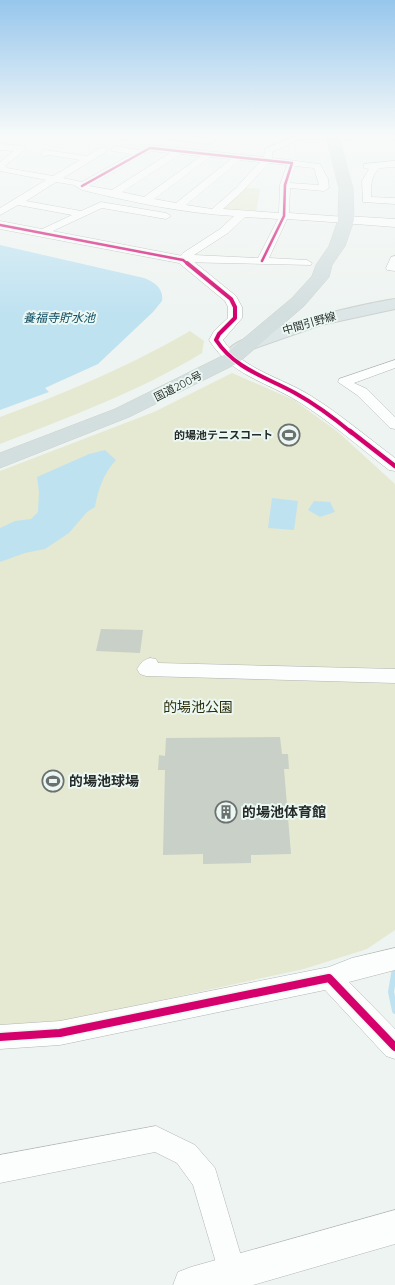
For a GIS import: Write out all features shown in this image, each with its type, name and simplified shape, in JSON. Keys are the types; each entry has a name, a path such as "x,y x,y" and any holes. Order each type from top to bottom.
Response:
{"highway":[{"name":"国道200号","path":"0,461 122,413 228,356 237,340 297,291 310,276 316,264 337,246 346,220 346,194"},
{"name":"国道200号","path":"253,342 298,302 320,277 316,264"},
{"name":"国道200号","path":"0,451 117,405 228,356"}],"main road":[{"path":"298,302 298,310 302,313 316,316 336,315"},
{"name":"中間引野線","path":"228,356 253,342 295,326 336,315 395,304"},
{"name":"中間引野線","path":"228,356 313,329 358,318 395,312"}],"street":[{"path":"0,212 30,194"},
{"path":"113,194 214,212 395,223"},
{"path":"144,201 154,194"},
{"path":"101,205 171,217 195,194"},
{"path":"214,212 234,194"},
{"path":"262,261 284,216 285,194"},
{"path":"366,194 366,200 395,201"},
{"path":"42,233 101,205 117,195"},
{"path":"18,202 82,214"},
{"path":"183,260 187,255 224,231 242,214"},
{"path":"0,225 183,260 193,258 316,264"},
{"path":"395,259 391,268 395,268"},
{"path":"183,260 231,299 235,305 236,318 232,324 217,336 216,340 228,356 303,397 395,466"},
{"path":"394,365 344,382 362,392 395,425"},
{"path":"150,664 146,669 395,676"},
{"path":"0,1037 60,1033 329,978 352,969 395,959"},
{"path":"329,978 395,1047"},
{"path":"0,1169 156,1139 186,1154 205,1178 232,1273"},
{"path":"191,1285 395,1227"}],"green space":[{"path":"240,194 259,194 256,212 224,209"},
{"path":"190,331 204,341 202,353 128,392 0,444 0,417 97,378 145,356"},
{"name":"的場池公園","path":"232,373 294,400 338,432 395,484 395,930 367,949 304,969 64,1021 0,1028 0,471 154,412"}],"water":[{"name":"養福寺貯水池","path":"0,245 144,278 158,286 162,293 162,301 153,312 98,364 45,388 49,392 0,410"},
{"path":"105,450 116,460 102,482 95,507 87,512 69,533 45,549 25,553 0,562 0,528 15,521 31,519 38,512 39,492 37,477 89,454"},
{"path":"272,498 298,501 294,530 268,528"},
{"path":"314,501 330,502 335,512 320,517 308,510"}],"building":[{"path":"101,629 143,630 140,653 96,651"},
{"name":"的場池体育館","path":"280,737 282,754 288,754 289,769 284,769 291,854 251,855 251,863 203,864 203,854 163,855 165,770 158,770 159,755 165,756 166,738"}],"waterway":[{"path":"395,968 391,992 395,1011"}],"cycle path":[{"path":"262,261 284,216 285,194"},
{"path":"0,225 183,260 231,299 235,307 235,318 219,334 216,340 223,351 244,368 294,392 317,407 395,466"},
{"path":"0,1037 60,1033 329,978 395,1047"}],"place":[{"name":"的場池テニスコート","path":"289,435"},
{"name":"的場池球場","path":"53,781"},
{"name":"的場池体育館","path":"226,812"}]}
